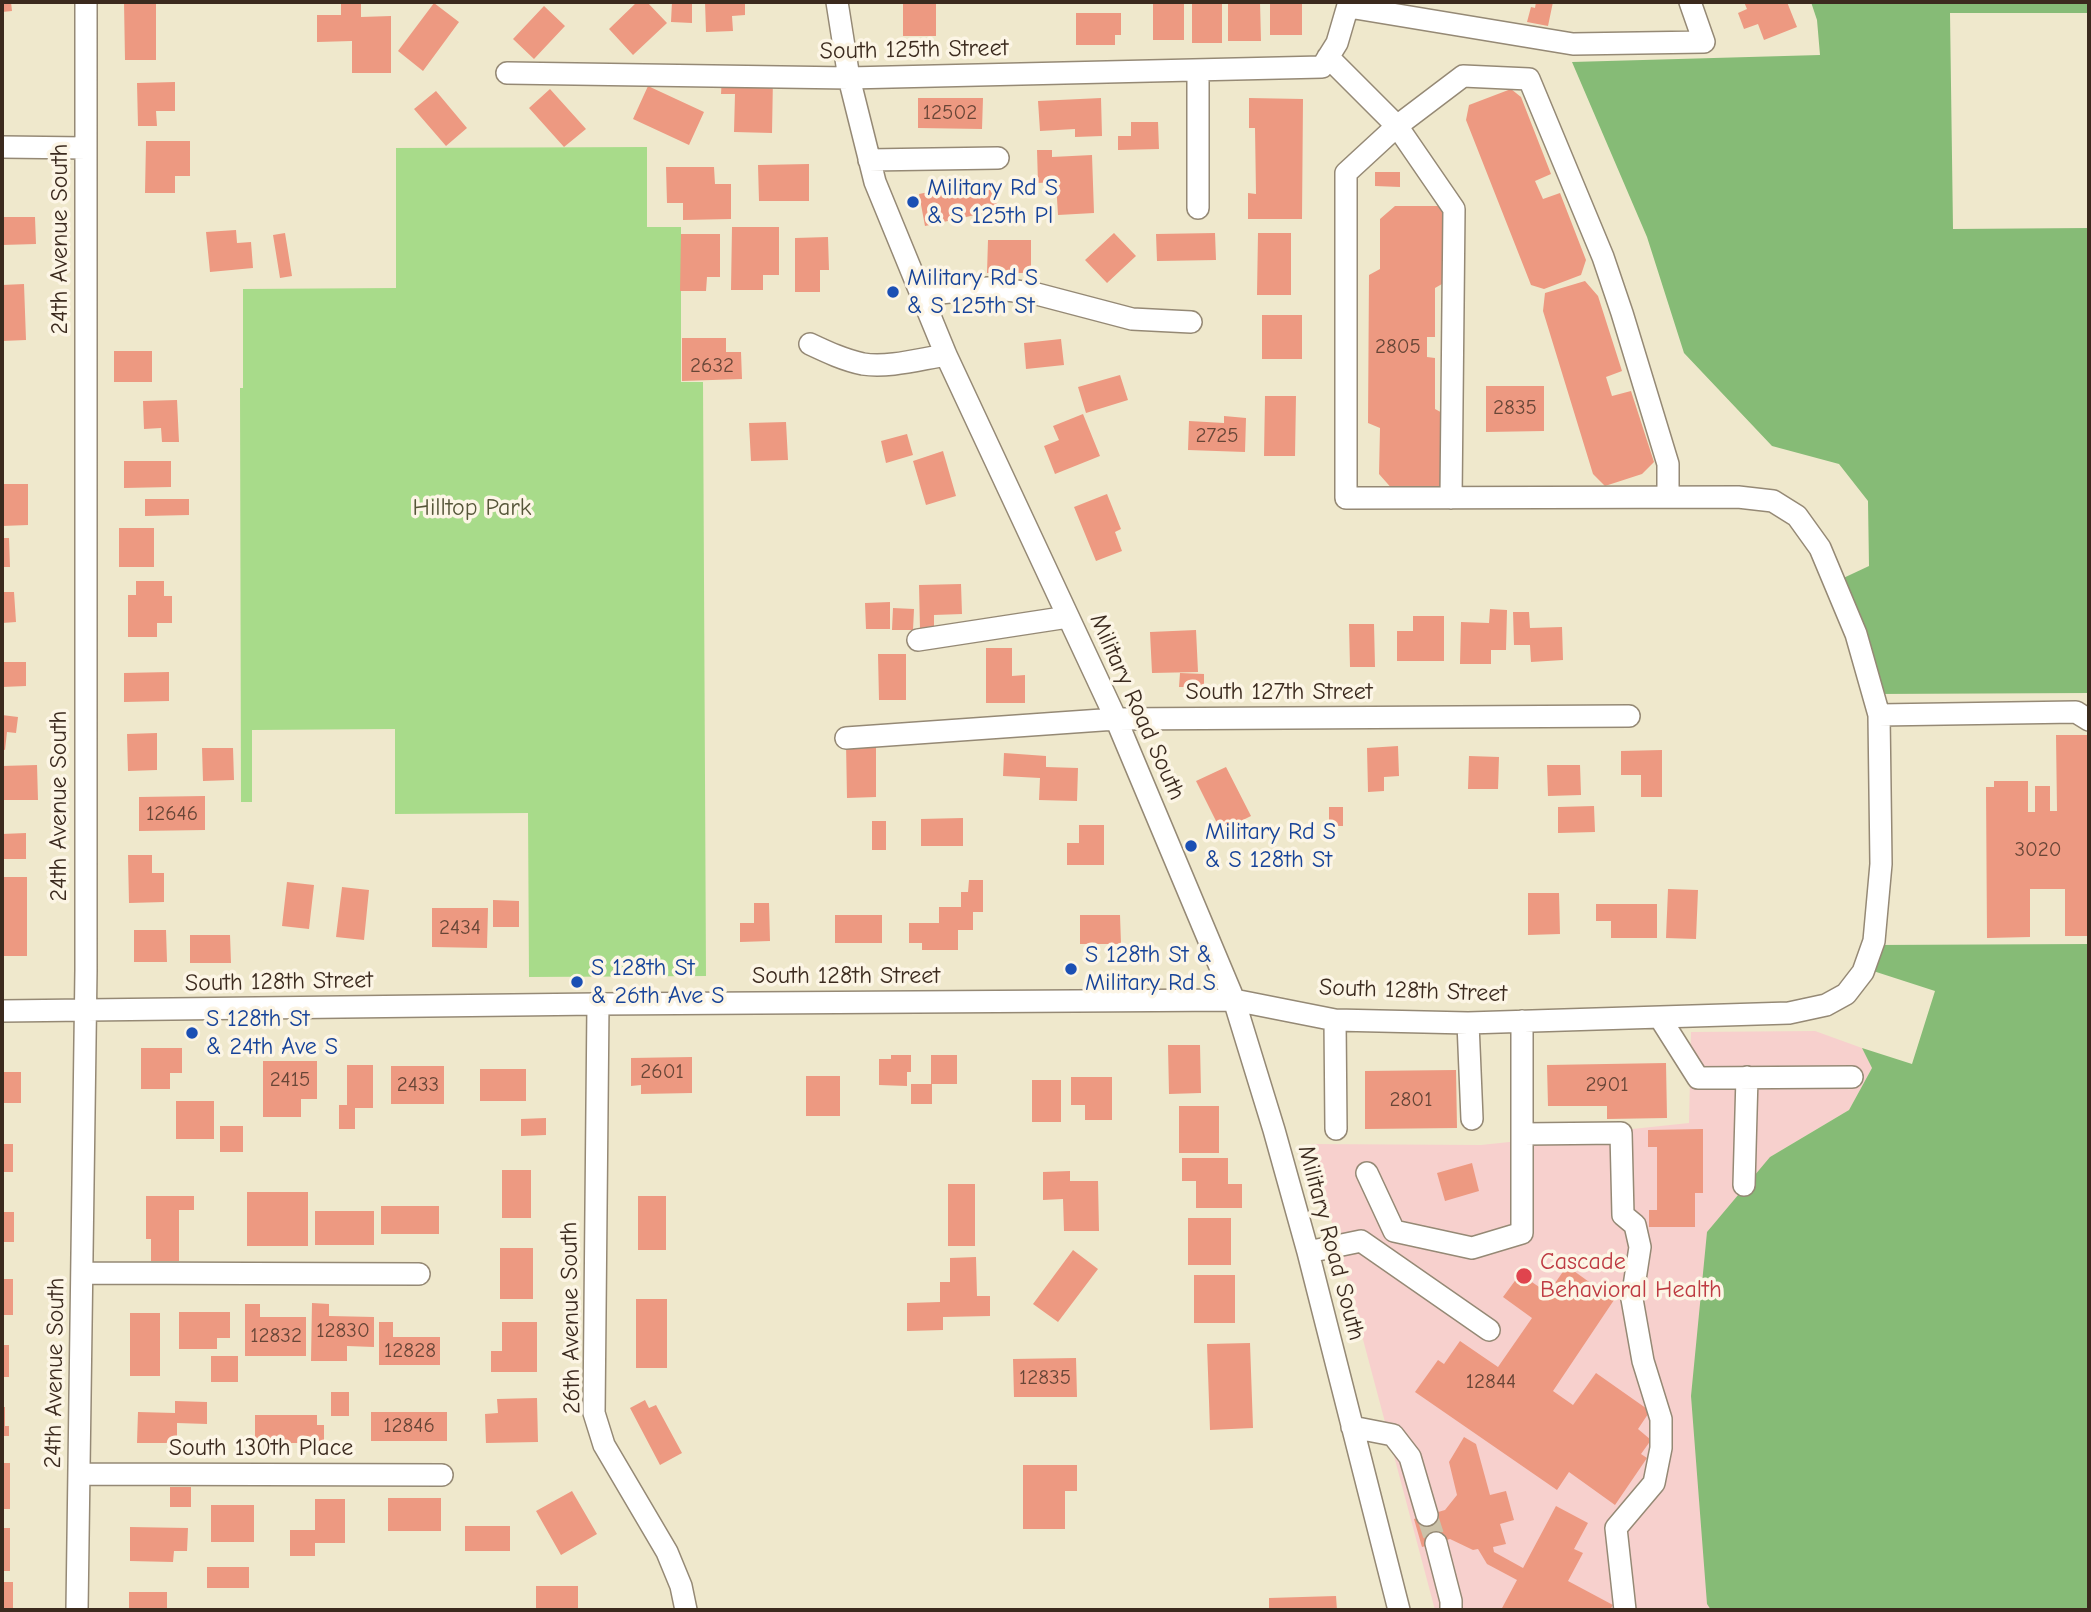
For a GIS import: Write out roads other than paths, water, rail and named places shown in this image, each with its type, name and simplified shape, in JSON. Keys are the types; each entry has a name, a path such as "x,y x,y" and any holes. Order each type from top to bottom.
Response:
{"street":[{"name":"24th Avenue South","path":"77,1610 85,1011 86,2"},
{"name":"Military Road South","path":"837,2 849,78 875,182 946,355 1116,719 1234,1000 1308,1252 1399,1610"},
{"path":"1451,498 1454,209 1397,127 1325,62 1337,43 1349,5 1573,44 1704,41 1690,2"},
{"name":"South 125th Street","path":"507,73 849,78 1198,71 1325,62"},
{"path":"1198,71 1198,208"},
{"path":"1397,127 1463,76 1529,79 1603,257 1622,313 1668,464 1668,497"},
{"name":"South 128th Street","path":"2,1011 1234,1000 1335,1020 1468,1023 1789,1013 1826,1005 1846,994 1863,972 1874,942 1881,864 1880,715 1856,634 1820,548 1797,516 1773,501 1738,497 1346,498 1346,173 1397,127"},
{"path":"2,147 86,148"},
{"path":"869,160 998,158"},
{"path":"920,295 988,288 1033,293 1132,319 1191,322"},
{"path":"810,344 838,357 865,364 946,355"},
{"path":"918,640 1068,617"},
{"path":"1880,715 2083,716"},
{"name":"South 127th Street","path":"846,738 1116,719 1629,716"},
{"name":"26th Avenue South","path":"598,1004 594,1413 604,1445 667,1552 681,1586 686,1610"},
{"path":"1660,1018 1698,1078 1852,1077"},
{"path":"1335,1020 1336,1129"},
{"path":"1308,1252 1394,1231 1472,1248 1522,1233 1522,1021"},
{"path":"1468,1023 1472,1119"},
{"path":"1744,1185 1747,1077"},
{"path":"1523,1134 1622,1133 1623,1216 1635,1225 1640,1247 1632,1299 1643,1361 1661,1419 1661,1448 1654,1483 1616,1528 1625,1610"},
{"path":"1367,1172 1394,1231"},
{"path":"1361,1241 1489,1330"},
{"path":"82,1273 419,1274"},
{"path":"1352,1427 1393,1435 1410,1457 1427,1515"},
{"name":"South 130th Place","path":"79,1474 442,1475"},
{"path":"1436,1543 1451,1610"}],"tunnel":[{"path":"1427,1515 1436,1543"}],"place":[{"name":"Military Rd S & S 125th Pl","path":"913,202"},
{"name":"Military Rd S & S 125th St","path":"893,292"},
{"name":"Military Rd S & S 128th St","path":"1191,846"},
{"name":"S 128th St & Military Rd S","path":"1071,969"},
{"name":"S 128th St & 26th Ave S","path":"577,982"},
{"name":"S 128th St & 24th Ave S","path":"192,1033"},
{"name":"Cascade Behavioral Health","path":"1524,1276"}],"park label":[{"name":"Hilltop Park","path":"472,508"}]}
